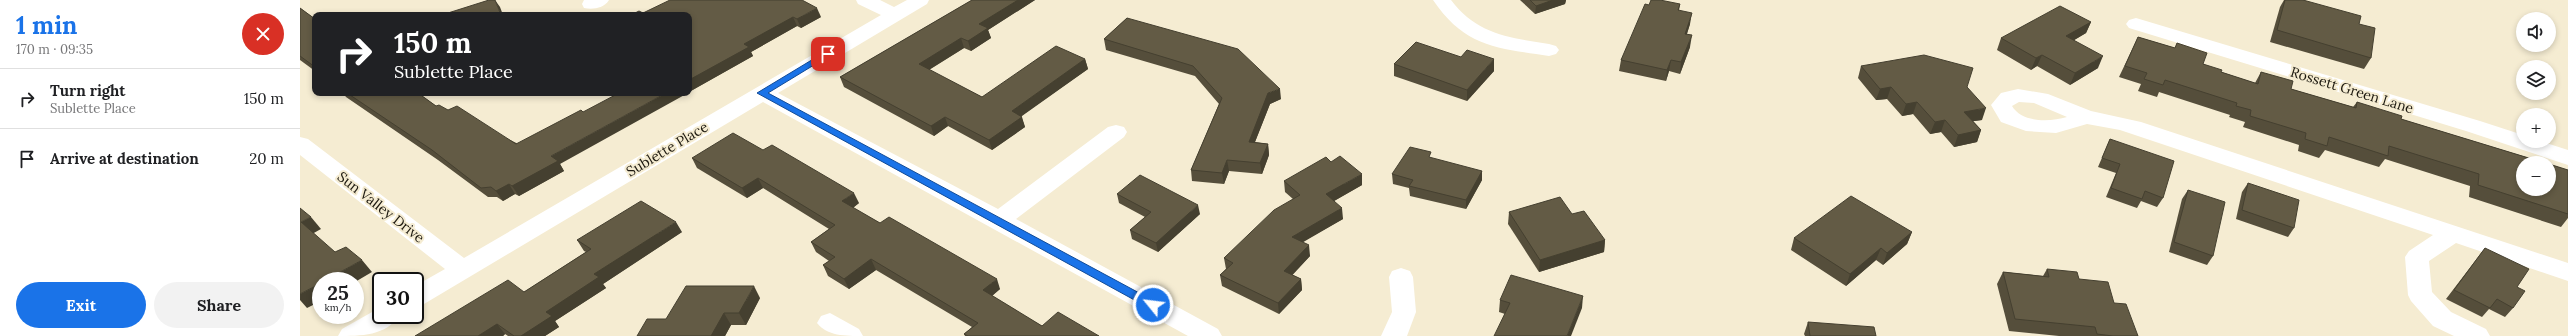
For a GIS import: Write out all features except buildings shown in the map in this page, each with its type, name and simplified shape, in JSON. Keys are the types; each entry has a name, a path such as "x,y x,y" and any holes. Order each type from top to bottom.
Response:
{"street":[{"path":"865,0 895,14"},
{"name":"Sublette Place","path":"424,293 920,0"},
{"path":"1442,0 1452,17 1476,34 1506,43 1549,50"},
{"name":"Rossett Green Lane","path":"2136,24 2473,126 2568,158"},
{"path":"762,93 999,220 1208,336"},
{"path":"2084,117 2134,128 2568,272"},
{"path":"999,220 1116,132"},
{"name":"Sun Valley Drive","path":"302,147 463,270"},
{"path":"2453,234 2418,257 2420,295 2442,319 2477,336"},
{"path":"1394,336 1404,312 1402,277"},
{"path":"351,336 372,324"}],"route":[{"path":"828,54 762,93 999,220 1153,305"}]}
